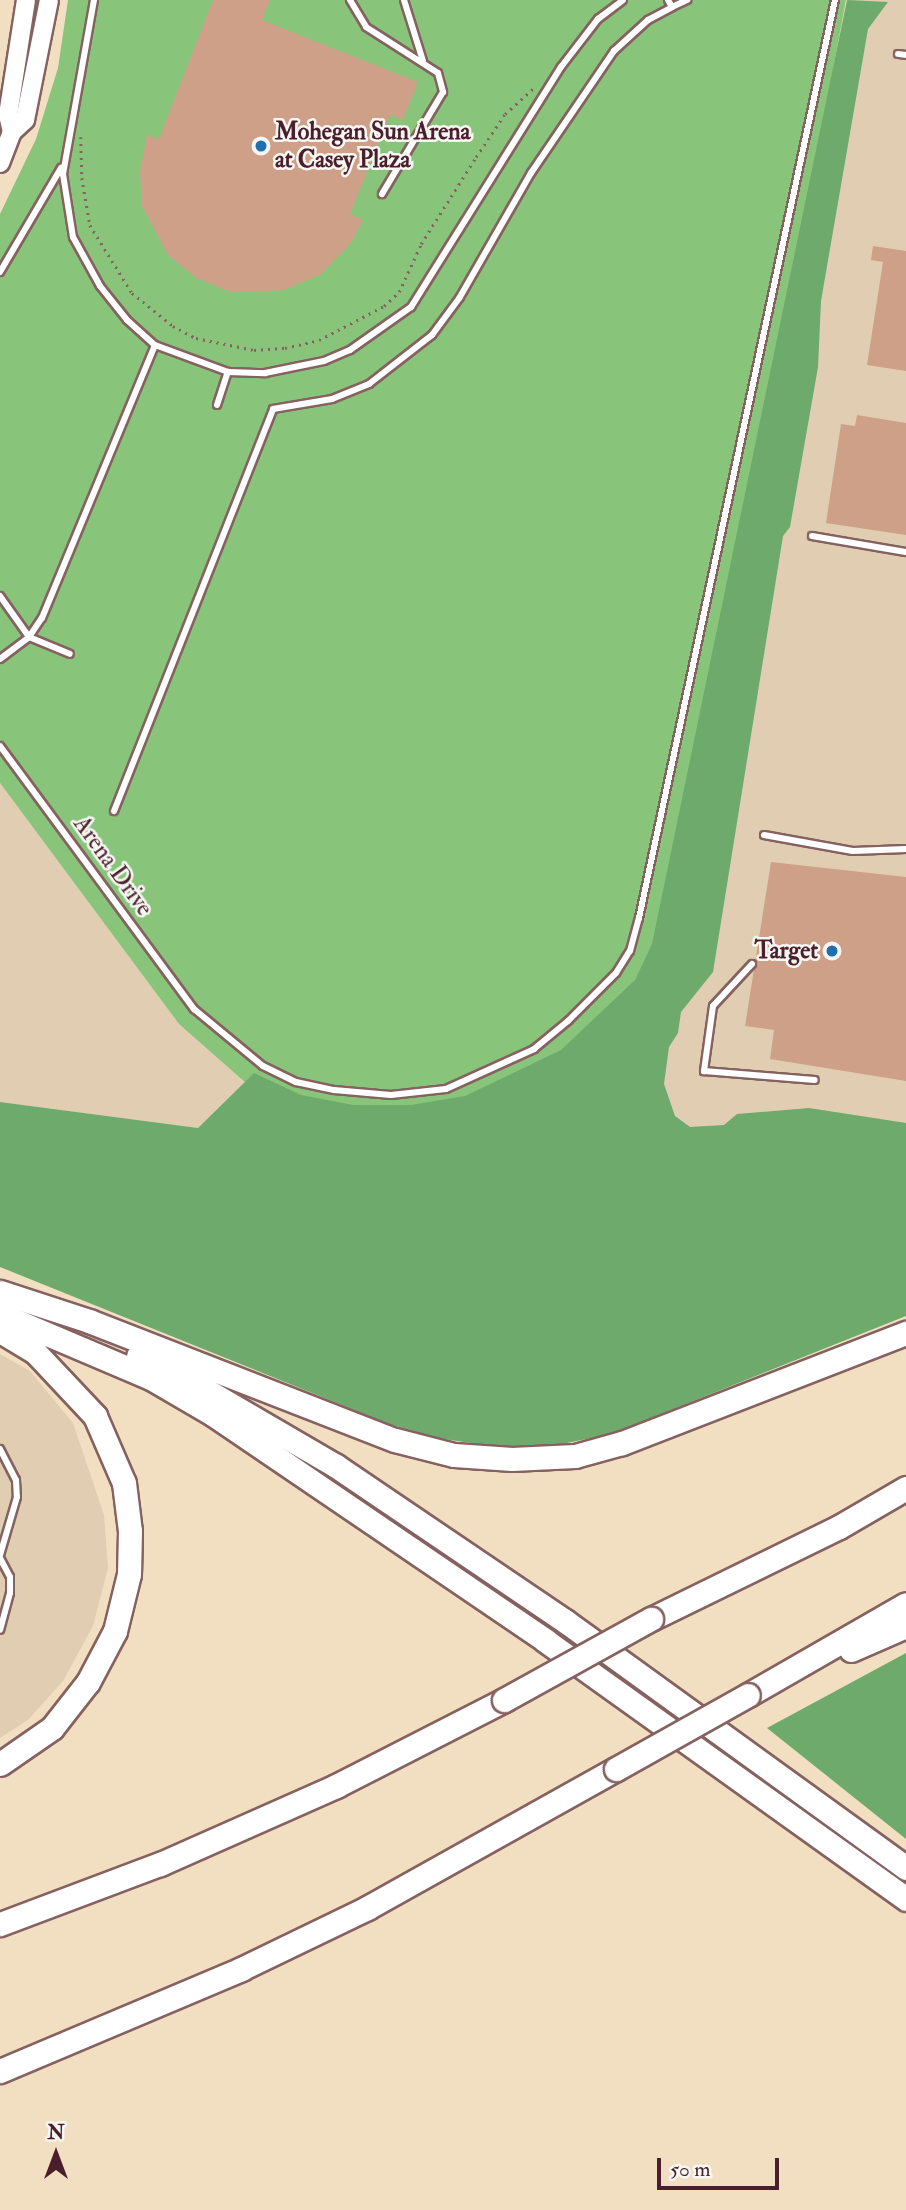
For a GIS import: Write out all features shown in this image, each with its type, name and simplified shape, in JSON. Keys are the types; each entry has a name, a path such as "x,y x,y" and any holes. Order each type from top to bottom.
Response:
{"highway":[{"path":"0,1292 89,1321 394,1440 454,1455 512,1459 575,1457 622,1443 906,1333"},
{"path":"0,1299 173,1371 337,1466 565,1620 906,1868"},
{"path":"0,1314 150,1378 214,1415 546,1641 906,1899"},
{"path":"0,1331 35,1352 95,1416 124,1483 130,1531 129,1574 115,1631 88,1682 52,1728 0,1764"},
{"path":"0,1924 198,1847 336,1786 504,1700 651,1619 839,1527 906,1488"},
{"path":"0,2071 241,1969 366,1908 906,1604"},
{"path":"753,1692 906,1626"}],"main road":[{"path":"12,132 8,115 26,0"},
{"path":"0,163 12,132 25,120 49,0"}],"lane":[{"path":"94,0 66,153 64,194 73,237 100,286 127,320 155,345 228,372 265,373 324,361 395,322 432,274 561,66 598,19 623,0"},
{"path":"350,0 366,27 438,73 443,92 382,194"},
{"path":"404,0 423,61"},
{"path":"668,0 672,7"},
{"path":"114,811 273,409 332,399 369,383 432,335 460,297 531,173 614,51 649,20 687,0"},
{"name":"Arena Drive","path":"0,746 194,1009 263,1066 296,1082 391,1095 446,1089 523,1055 568,1021 616,973 630,951 639,918 835,0"},
{"path":"0,272 39,210 66,153"},
{"path":"0,659 29,637 43,618 155,345"},
{"path":"217,405 228,372"},
{"path":"811,536 906,552"},
{"path":"0,596 29,637 71,654"},
{"path":"764,835 853,851 906,849"},
{"path":"752,964 713,1006 705,1071 815,1080"},
{"path":"0,1449 16,1480 17,1497 0,1557 10,1585 0,1630"}],"path":[{"path":"71,130 83,139 82,178 90,225 132,293 173,326 196,338 254,350 285,348 329,335 384,306 399,292 421,244 476,157 505,114 537,85"}],"shaded area":[{"path":"850,0 906,0 906,1158 650,1132"},
{"path":"0,783 179,1024 254,1073 198,1128 0,1102"},
{"path":"0,1354 30,1371 73,1423 104,1515 108,1568 93,1626 63,1681 28,1720 0,1738"}],"green space":[{"path":"68,0 846,0 663,977 523,1114 294,1125 179,1024 0,783 0,214 36,139 58,68"},
{"path":"847,0 888,2 868,29 821,301 818,367 790,527 783,536 713,972 681,1012 678,1033 669,1047 664,1084 675,1116 690,1127 724,1125 737,1114 809,1108 906,1123 906,1316 611,1434 562,1444 498,1447 437,1438 389,1424 0,1267 0,1102 198,1128 254,1073 301,1095 353,1105 411,1105 465,1096 561,1050 635,980 652,944"},
{"path":"906,1653 906,1839 767,1728"}],"building":[{"name":"Mohegan Sun Arena at Casey Plaza","path":"213,0 270,0 262,20 418,82 403,120 390,115 350,214 363,220 351,243 321,274 284,290 231,292 196,278 168,255 142,206 140,170 147,135 159,139"},
{"path":"873,246 906,251 906,371 867,365 883,262 871,260"},
{"path":"857,415 906,423 906,535 826,523 841,424 855,426"},
{"name":"Target","path":"771,862 906,877 906,1081 770,1059 774,1030 745,1026"}],"place":[{"name":"Mohegan Sun Arena at Casey Plaza","path":"261,146"},
{"name":"Target","path":"832,951"}]}
